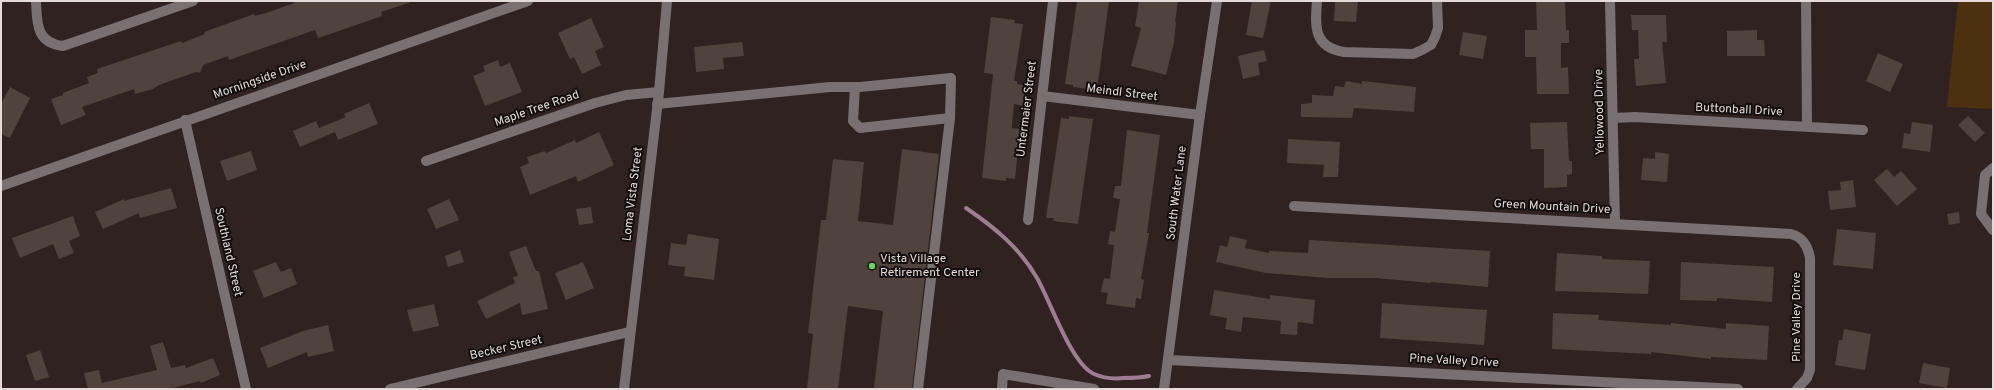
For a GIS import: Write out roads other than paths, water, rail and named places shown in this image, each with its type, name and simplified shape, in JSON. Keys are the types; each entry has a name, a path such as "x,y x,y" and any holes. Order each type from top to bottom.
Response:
{"street":[{"path":"36,1 38,27 47,42 56,46 68,45 193,1"},
{"name":"Morningside Drive","path":"1,186 185,120 528,1"},
{"name":"Loma Vista Street","path":"624,389 657,104 667,1"},
{"name":"Untermaier Street","path":"1028,220 1053,1"},
{"name":"South Water Lane","path":"1164,389 1200,115 1217,1"},
{"path":"1317,1 1316,32 1320,39 1331,48 1344,52 1413,54 1431,45 1435,37 1438,28 1437,1"},
{"name":"Yellowood Drive","path":"1610,1 1615,223"},
{"path":"1806,1 1807,126"},
{"path":"657,104 830,87 855,87 951,78 950,118 918,389"},
{"path":"855,87 852,121 860,128 950,118"},
{"name":"Maple Tree Road","path":"426,161 595,103 626,95 658,92"},
{"name":"Meindl Street","path":"1042,96 1200,115"},
{"name":"Buttonball Drive","path":"1613,118 1635,117 1864,130"},
{"name":"Southland Street","path":"185,120 246,389"},
{"path":"1993,168 1985,175 1981,214 1993,230"},
{"name":"Green Mountain Drive","path":"1294,206 1791,234 1798,236 1805,242"},
{"name":"Pine Valley Drive","path":"1797,389 1807,378 1810,370 1810,258 1809,250 1805,242"},
{"name":"Becker Street","path":"390,389 630,332"},
{"name":"Pine Valley Drive","path":"1169,360 1738,389"},
{"path":"1002,389 1004,374 1094,389"}],"waterway":[{"path":"966,208 1006,239 1023,257 1037,278 1069,345 1085,368 1094,374 1109,378 1149,376"}],"place":[{"name":"Vista Village Retirement Center","path":"872,266"}]}
